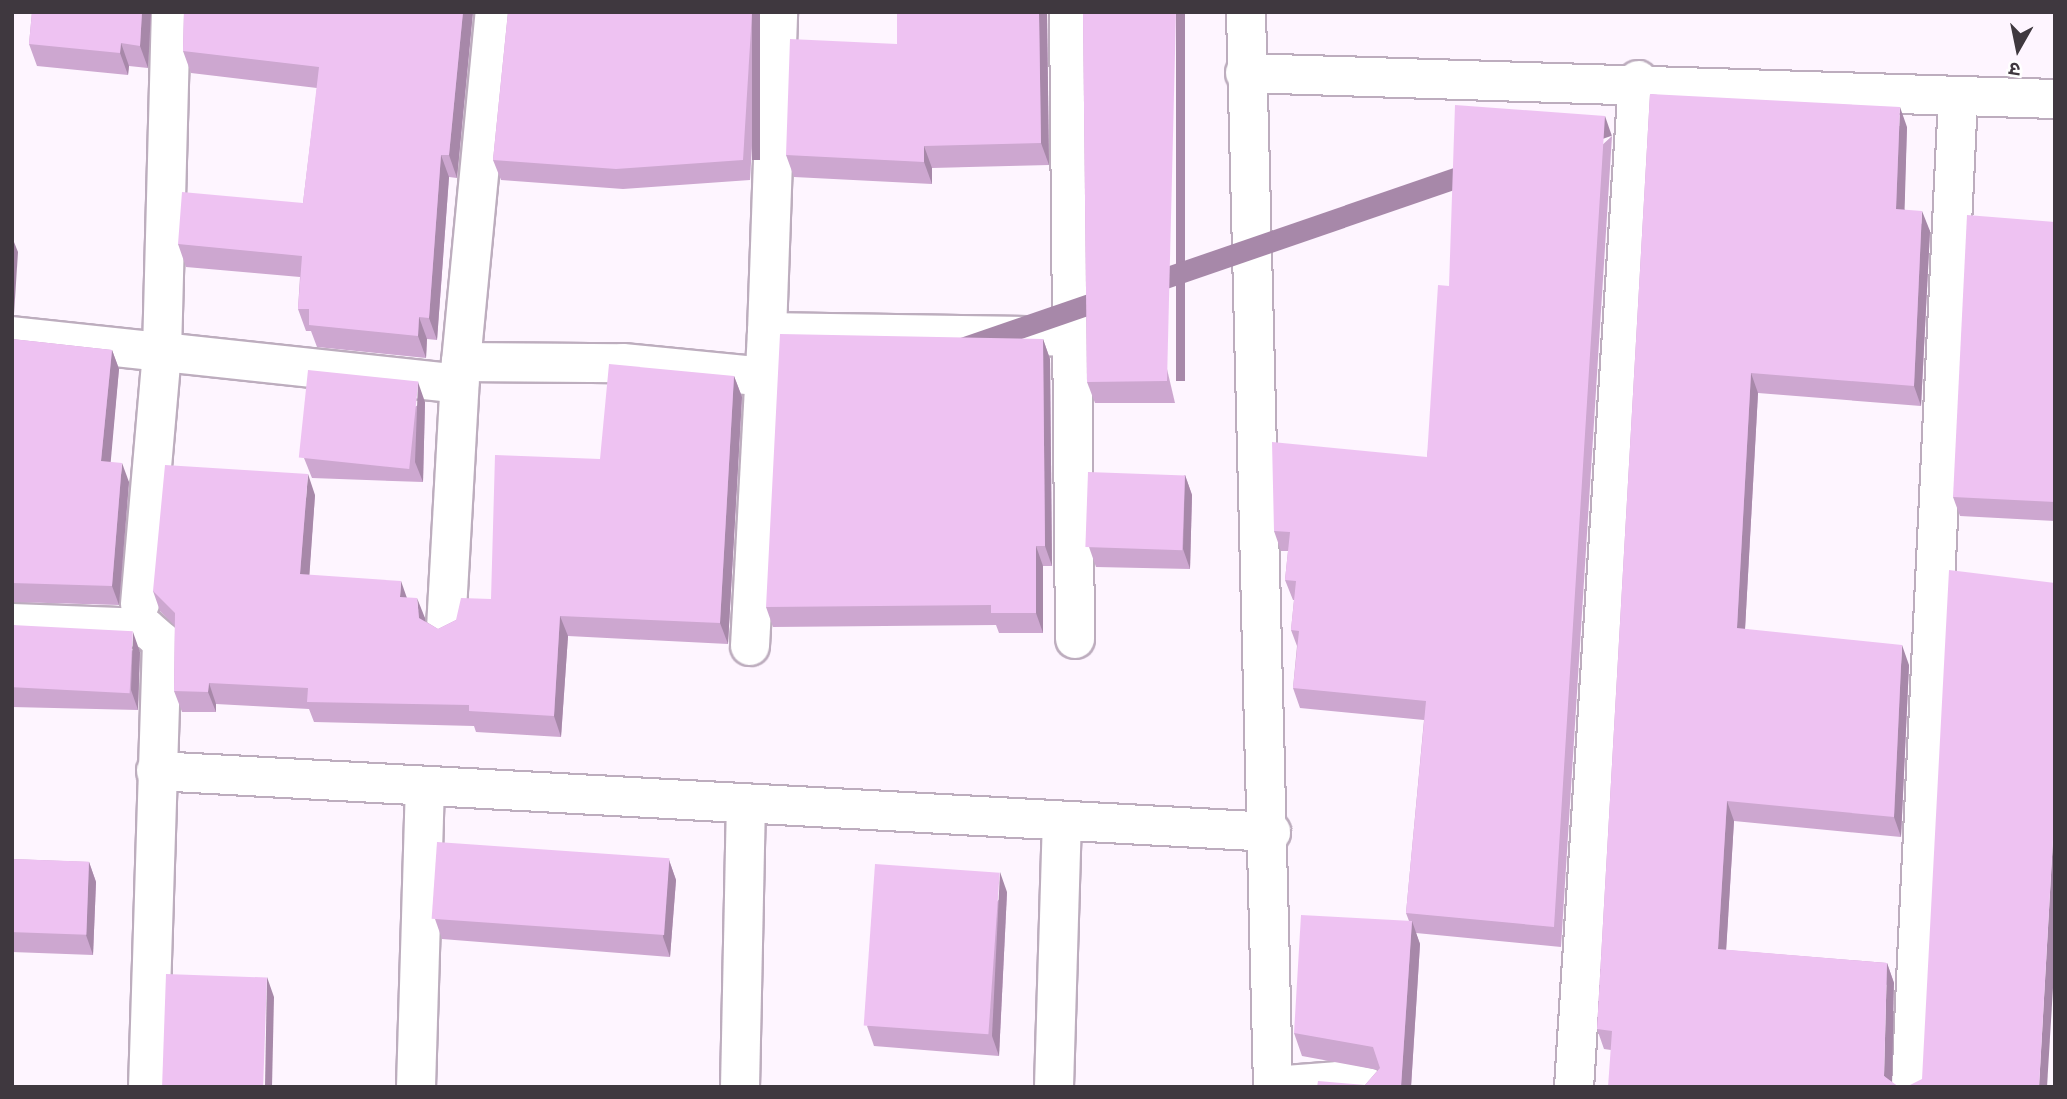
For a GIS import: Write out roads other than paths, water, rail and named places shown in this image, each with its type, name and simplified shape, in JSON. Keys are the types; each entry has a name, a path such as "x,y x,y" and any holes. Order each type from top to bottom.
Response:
{"street":[{"path":"140,604 163,352 171,12"},
{"path":"446,628 460,373 495,12"},
{"path":"750,646 767,332 778,12"},
{"path":"1069,12 1075,639"},
{"path":"1246,12 1245,73 1271,832 1273,1086 1339,1081 1367,1087"},
{"path":"1245,73 1638,80 1958,98 2055,99"},
{"path":"1574,1087 1638,80"},
{"path":"1911,1087 1958,98"},
{"path":"767,332 1073,337"},
{"path":"12,336 163,352 460,373 623,363 765,377"},
{"path":"12,624 146,628 162,642 148,1087"},
{"path":"156,771 1271,832"},
{"path":"416,1087 425,786"},
{"path":"740,1087 746,803"},
{"path":"1054,1087 1062,821"}]}
